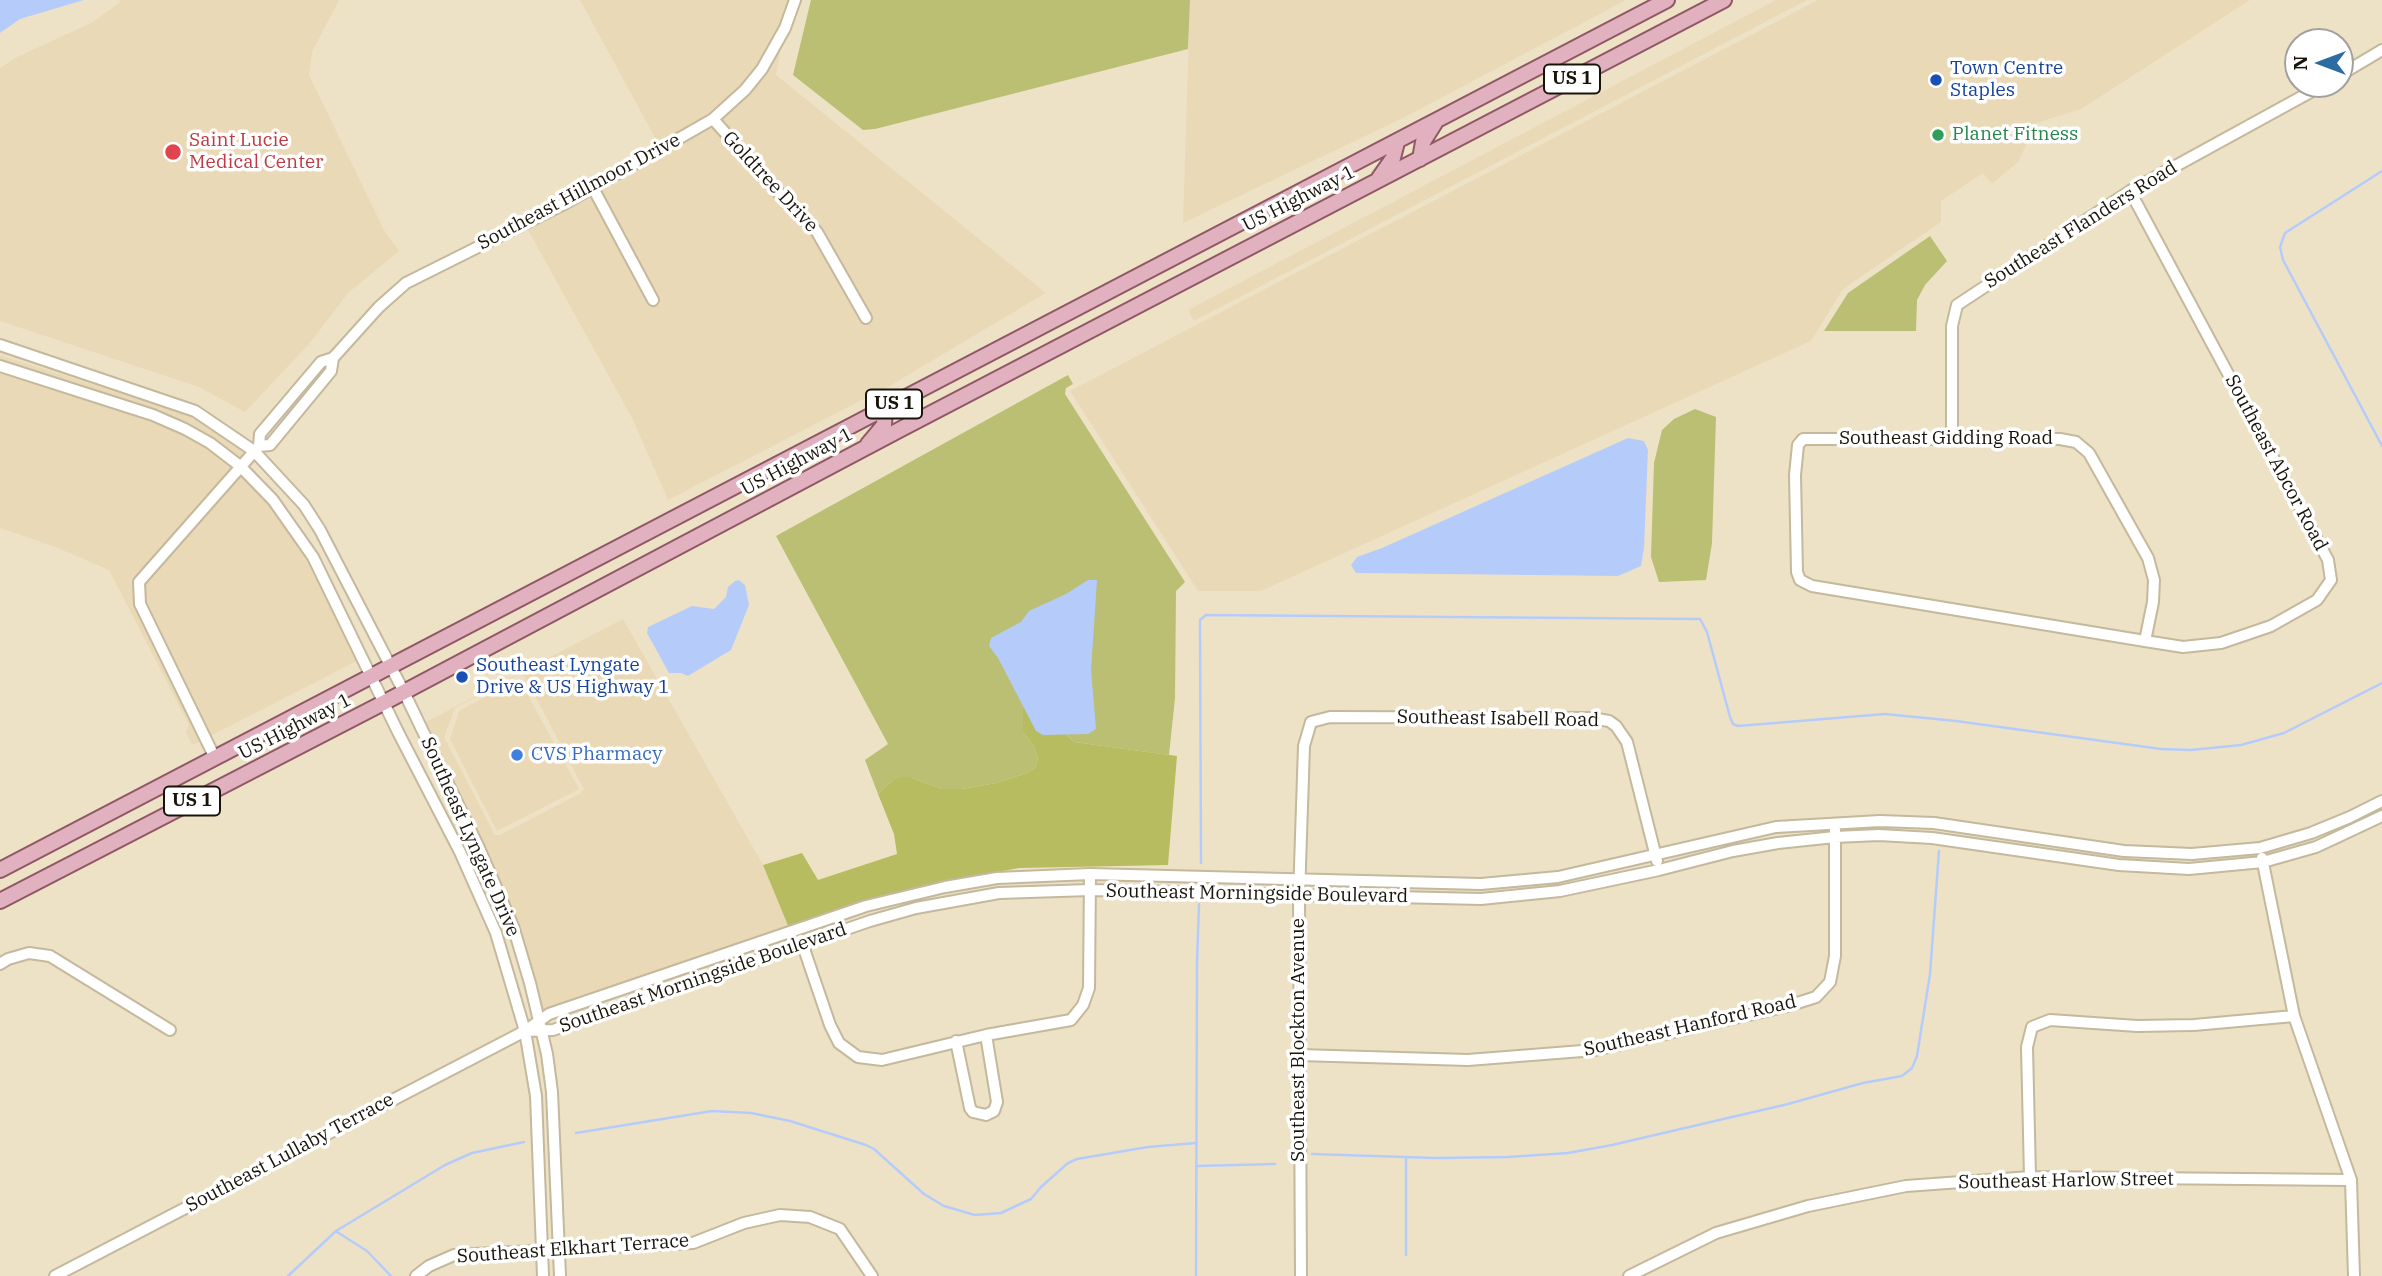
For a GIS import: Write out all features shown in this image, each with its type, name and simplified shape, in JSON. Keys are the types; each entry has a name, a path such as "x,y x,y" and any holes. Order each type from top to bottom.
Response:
{"main road":[{"name":"US Highway 1","path":"0,870 1667,0"},
{"name":"US Highway 1","path":"0,901 1724,0"},
{"path":"1420,159 1423,142 1436,122"},
{"path":"1378,180 1393,158 1397,142"},
{"path":"901,429 900,415 911,395"},
{"path":"865,448 884,425 886,409"}],"street":[{"name":"Southeast Hillmoor Drive","path":"215,758 139,604 139,582 256,448 270,445 331,371 334,358 379,307 406,283 593,188 713,119 745,90 762,69 785,28 795,0"},
{"path":"2354,67 2382,50"},
{"name":"Southeast Flanders Road","path":"1952,439 1952,326 1957,305 2130,191 2299,98"},
{"name":"Goldtree Drive","path":"713,119 817,232 866,318"},
{"path":"593,188 653,300"},
{"name":"Southeast Abcor Road","path":"1800,580 1812,586 2183,647 2221,643 2271,626 2318,600 2331,580 2328,560 2130,191"},
{"name":"Southeast Lyngate Drive","path":"0,345 195,411 256,448 320,530 404,692 479,848 513,926 541,1027 552,1092 560,1276"},
{"name":"Southeast Lyngate Drive","path":"0,366 153,415 210,443 240,466 273,500 313,557 460,852 496,933 525,1031 536,1096 543,1276"},
{"name":"Southeast Gidding Road","path":"1800,580 1797,572 1795,475 1798,445 1803,439 2060,439 2076,442 2089,453 2148,558 2154,580 2153,602 2145,641"},
{"name":"Southeast Isabell Road","path":"1311,722 1329,717 1591,718 1609,721 1622,733 1630,751 1659,870"},
{"name":"Southeast Blockton Avenue","path":"1301,1276 1299,881 1304,746 1311,722"},
{"name":"Southeast Morningside Boulevard","path":"541,1027 549,1014 866,906 997,878 1090,874 1481,884 1558,877 1776,827 1880,821 1934,823 2123,851 2192,855 2260,848 2311,833 2382,801"},
{"name":"Southeast Morningside Boulevard","path":"525,1031 541,1027 553,1030 870,921 947,902 999,893 1090,890 1480,900 1560,891 1733,851 1835,836 1879,835 1932,838 2119,865 2189,869 2263,862 2316,847 2382,816"},
{"name":"Southeast Hanford Road","path":"1299,1055 1468,1060 1595,1050 1788,1006 1816,997 1830,982 1835,956 1835,822"},
{"path":"1977,845 1980,830"},
{"path":"2260,848 2294,1016 2351,1180 2354,1276"},
{"path":"2119,865 2123,851"},
{"path":"798,930 839,1043 858,1057 882,1060 956,1041 1071,1020 1083,1005 1089,988 1090,874"},
{"path":"945,887 947,902"},
{"path":"0,964 29,953 50,956 170,1030"},
{"path":"667,974 672,989"},
{"path":"2030,1177 2027,1047 2032,1027 2050,1020 2160,1026 2294,1016"},
{"name":"Southeast Lullaby Terrace","path":"55,1276 525,1031"},
{"path":"956,1041 970,1108 978,1115 986,1115 994,1111 997,1102 986,1035"},
{"name":"Southeast Harlow Street","path":"1629,1276 1716,1233 1808,1206 1906,1186 2030,1177 2351,1180"},
{"name":"Southeast Elkhart Terrace","path":"416,1276 429,1266 454,1255 693,1243 744,1223 780,1216 810,1217 840,1229 872,1276"}],"shaded area":[{"name":"Saint Lucie Medical Center","path":"120,0 339,0 312,52 309,75 384,230 399,251 348,293 310,343 245,412 199,387 0,321 0,68 17,57 93,22"},
{"path":"580,0 789,0 780,26 757,66 741,87 709,116 523,219 658,143"},
{"path":"1190,0 1626,0 1403,118 1183,223"},
{"path":"1776,0 1807,0 1194,321 1188,310"},
{"path":"1818,0 2250,0 2081,109 2036,123 2018,162 1992,184 1983,173 1941,201 1941,222 1843,289 1811,341 1261,591 1198,591 1070,391"},
{"path":"781,48 776,75 1046,293 891,385 668,500 633,420 527,228 569,208 716,124 750,93"},
{"path":"0,355 192,416 234,443 244,454 239,459 213,438 187,424 155,411 0,361"},
{"path":"0,371 151,420 206,447 232,467 134,582 134,606 201,741 192,745 186,732 189,725 109,570 53,546 0,528"},
{"path":"240,474 269,503 308,560 357,661 210,736 145,603 145,584"},
{"path":"623,619 763,865 789,928 543,1012 518,925 424,723","holes":["520,674 525,677 584,789 500,835 495,835 444,737 455,708"]},
{"path":"519,679 579,789 497,831 450,739 459,711"}],"green space":[{"path":"811,0 1190,0 1188,49 863,130 793,75"},
{"path":"1930,236 1947,261 1925,285 1917,300 1916,331 1824,331 1848,293"},
{"path":"1068,375 1073,384 1066,388 1065,394 1185,582 1176,591 1175,698 1169,755 1074,742 1045,714 1023,732 1034,746 1038,758 1035,768 1027,773 996,783 962,789 942,789 912,778 892,781 878,794 865,760 888,744 776,536"},
{"path":"1695,409 1716,417 1712,543 1706,580 1659,582 1651,557 1654,463 1662,430 1674,419"},
{"path":"1027,702 1045,714 1074,742 1177,756 1168,865 1019,868 938,883 865,901 789,928 763,865 802,853 818,880 897,854 894,834 878,794 892,781 902,777 942,789 962,789 996,783 1027,773 1035,768 1038,758 1034,746 1023,732 1023,710"}],"water":[{"path":"0,0 84,0 20,19 0,33"},
{"path":"1628,438 1644,441 1648,450 1641,566 1618,576 1356,573 1351,565 1357,557"},
{"path":"739,580 745,585 749,605 731,650 688,676 669,673 647,633 648,627 692,606 714,609 726,597 728,587"},
{"path":"1088,580 1097,580 1091,670 1096,729 1088,734 1043,735 1036,731 989,646 991,638 1021,622 1029,611 1066,594"}],"waterway":[{"path":"2382,171 2285,233 2280,247 2283,260 2382,446"},
{"path":"1201,863 1200,620 1206,615 1700,619 1707,632 1730,717 1733,724 1738,726 1885,714 2161,749 2191,750 2241,745 2284,733 2382,683"},
{"path":"1312,1154 1435,1158 1568,1153 1902,1076 1912,1068 1917,1056 1930,974 1939,851"},
{"path":"1196,1276 1199,904"},
{"path":"576,1133 712,1111 751,1113 790,1121 874,1149 924,1194 944,1206 975,1215 1001,1213 1031,1199 1068,1163 1077,1159 1148,1147 1196,1143"},
{"path":"288,1276 336,1231 445,1165 472,1153 524,1142"},
{"path":"1406,1157 1406,1255"},
{"path":"1196,1166 1275,1164"},
{"path":"337,1232 367,1251 391,1276"}],"place":[{"name":"Town Centre Staples","path":"1936,80"},
{"name":"Planet Fitness","path":"1938,135"},
{"name":"Saint Lucie Medical Center","path":"173,152"},
{"name":"Southeast Lyngate Drive & US Highway 1","path":"462,677"},
{"name":"CVS Pharmacy","path":"517,755"}]}
